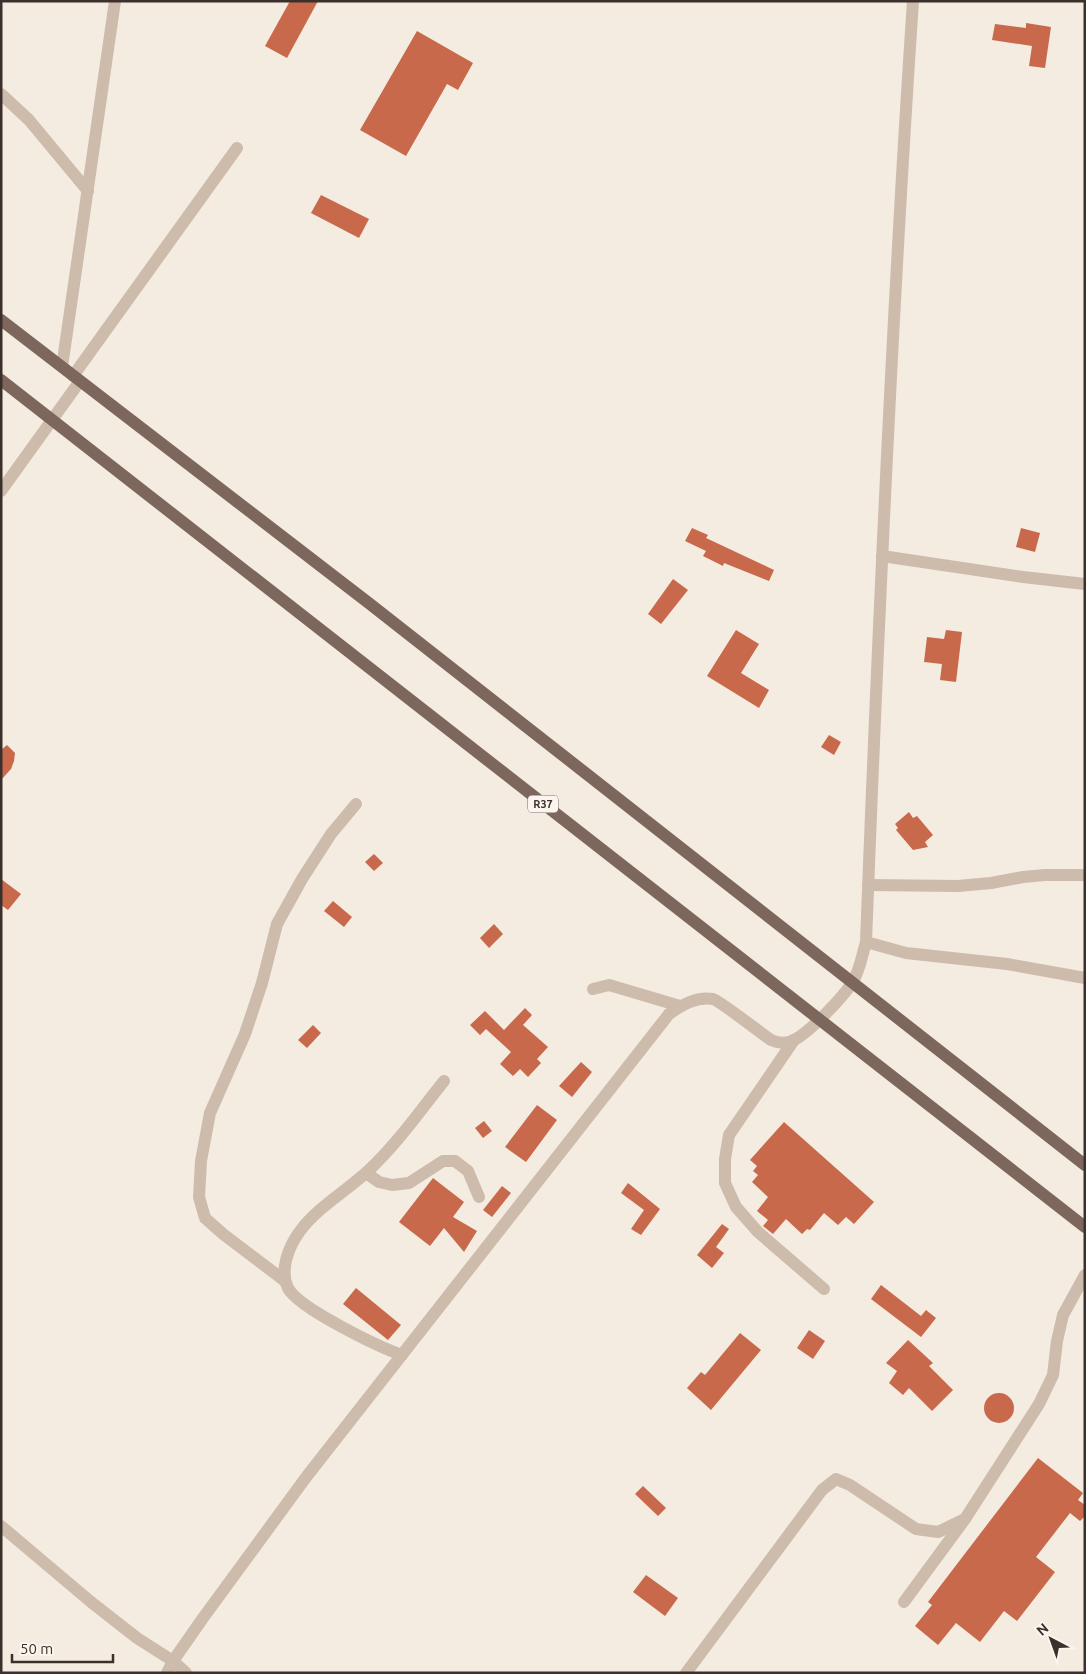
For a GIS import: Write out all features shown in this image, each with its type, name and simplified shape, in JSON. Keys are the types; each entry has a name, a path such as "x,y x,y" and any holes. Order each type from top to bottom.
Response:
{"main road":[{"path":"1,320 377,610 1085,1165"},
{"name":"R37","path":"1,380 1085,1227"}],"street":[{"path":"62,367 115,1"},
{"path":"824,1288 758,1232 736,1207 726,1182 725,1159 729,1135 794,1040 819,1020 852,982 866,942 882,556 900,202 913,1"},
{"path":"1,94 29,120 88,191"},
{"path":"1,491 52,420 77,378 237,148"},
{"path":"882,556 1085,584"},
{"path":"285,1281 205,1218 199,1197 201,1161 210,1113 245,1034 262,983 277,924 306,871 356,804"},
{"path":"868,885 958,886 1038,876 1085,875"},
{"path":"866,942 906,953 1007,964 1085,978"},
{"path":"593,989 609,985 680,1006"},
{"path":"167,1673 173,1661 203,1618 307,1476 669,1014 693,1000 714,999 771,1040 778,1043 794,1040"},
{"path":"402,1355 382,1348 318,1314 299,1300 289,1291 285,1281 285,1266 290,1248 300,1232 320,1209 366,1173 390,1150 444,1082"},
{"path":"366,1173 379,1182 392,1185 410,1183 443,1161 455,1162 468,1171 479,1197"},
{"path":"904,1602 964,1518 1039,1404 1053,1375 1057,1341 1063,1315 1085,1275"},
{"path":"686,1673 822,1490 836,1479 850,1485 916,1529 938,1532 964,1518"},
{"path":"1,1526 90,1602 137,1638 173,1661 186,1673"}],"building":[{"path":"290,1 318,1 287,58 265,46"},
{"path":"1026,23 1051,27 1045,68 1029,66 1032,46 992,40 995,24 1026,28"},
{"path":"417,31 473,63 458,90 447,84 406,156 360,130"},
{"path":"321,195 369,219 359,238 311,213"},
{"path":"692,528 708,535 706,538 774,570 769,581 724,563 723,566 703,556 706,551 685,541"},
{"path":"1021,528 1040,533 1035,552 1016,547"},
{"path":"673,579 688,590 661,624 648,614"},
{"path":"736,630 759,644 741,673 769,690 759,708 707,676"},
{"path":"946,630 962,632 956,682 940,680 942,664 924,662 927,637 944,639"},
{"path":"829,735 841,742 834,755 821,747"},
{"path":"7,745 15,753 14,761 11,769 1,780 1,750"},
{"path":"909,812 913,818 917,816 933,835 925,842 928,847 913,850 896,830 898,828 895,824"},
{"path":"374,854 383,863 374,871 365,862"},
{"path":"1,879 21,894 8,910 1,905"},
{"path":"333,901 352,917 344,927 324,911"},
{"path":"494,924 503,934 489,948 480,938"},
{"path":"525,1008 532,1015 523,1025 548,1047 537,1059 541,1063 528,1077 520,1069 513,1076 500,1064 511,1052 486,1029 480,1035 470,1025 485,1011 504,1030"},
{"path":"313,1025 321,1033 307,1048 298,1040"},
{"path":"581,1062 592,1072 572,1097 559,1086"},
{"path":"537,1105 557,1120 526,1162 505,1147"},
{"path":"484,1121 492,1131 483,1138 475,1128"},
{"path":"784,1122 874,1202 854,1224 846,1217 838,1225 824,1213 810,1230 807,1229 802,1234 786,1219 773,1234 763,1226 768,1220 757,1211 768,1197 752,1182 758,1175 753,1171 757,1166 750,1160"},
{"path":"433,1178 464,1202 453,1217 477,1231 464,1252 444,1228 430,1246 399,1222"},
{"path":"628,1183 660,1209 641,1235 631,1229 644,1210 621,1193"},
{"path":"502,1186 511,1193 492,1217 483,1210"},
{"path":"722,1224 729,1229 716,1247 724,1253 712,1268 697,1255"},
{"path":"881,1285 921,1316 926,1310 936,1318 921,1337 871,1299"},
{"path":"356,1288 401,1325 388,1340 343,1304"},
{"path":"809,1330 825,1341 813,1359 797,1348"},
{"path":"740,1333 761,1350 711,1410 687,1388 701,1372 705,1375"},
{"path":"908,1340 933,1363 929,1366 953,1390 932,1411 909,1388 903,1395 889,1383 897,1371 886,1363"},
{"path":"999,1393 1010,1397 1014,1408 1010,1419 999,1423 988,1419 984,1408 988,1397"},
{"path":"1038,1458 1083,1493 1078,1500 1085,1505 1085,1516 1080,1521 1070,1513 1036,1557 1055,1572 1017,1621 1004,1611 980,1642 956,1623 938,1645 915,1626 932,1605 928,1602"},
{"path":"643,1486 666,1508 658,1516 635,1494"},
{"path":"646,1575 678,1598 665,1616 633,1592"}]}
